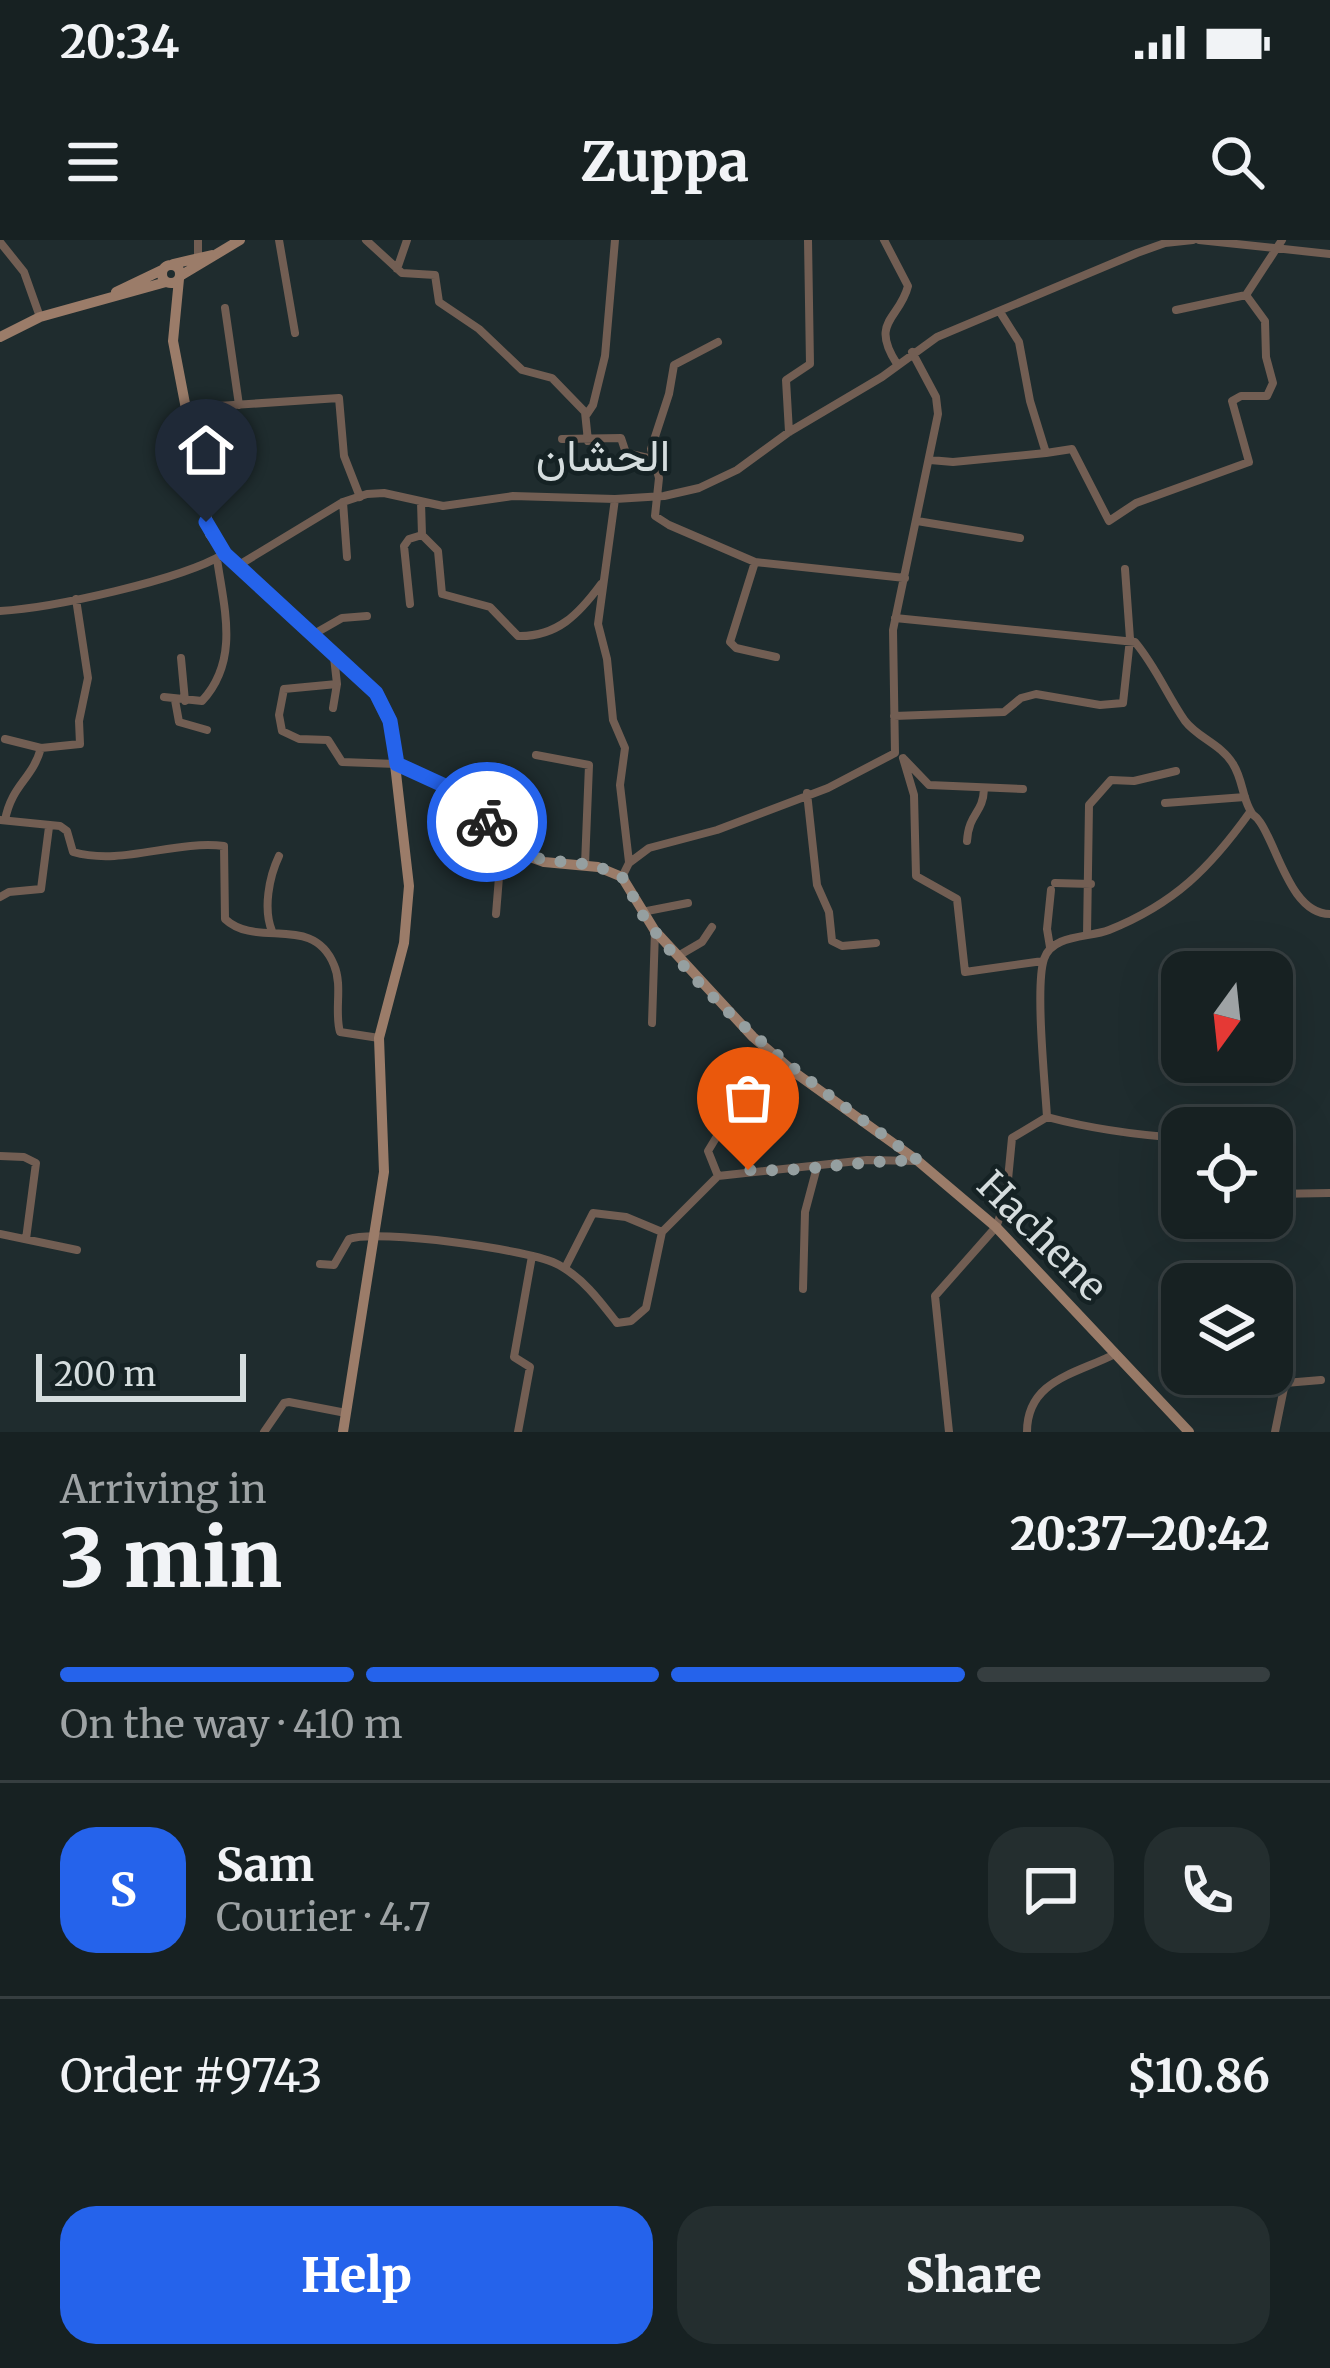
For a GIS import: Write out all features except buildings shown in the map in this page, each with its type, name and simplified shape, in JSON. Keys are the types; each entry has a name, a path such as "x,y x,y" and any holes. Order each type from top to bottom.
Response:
{"street":[{"path":"198,240 199,261"},
{"path":"0,337 40,316 171,275 241,240"},
{"path":"279,240 295,333"},
{"path":"365,240 407,275 436,276 439,302 479,329 522,370 549,376 586,415 588,440"},
{"path":"397,269 406,240"},
{"path":"586,415 605,356 615,240"},
{"path":"789,432 786,380 810,364 808,240"},
{"path":"884,240 908,286 887,327 887,347 897,364"},
{"path":"0,242 24,272 40,316"},
{"path":"239,566 360,496 384,493 443,506 513,496 614,500 683,493 719,479 948,332 1165,242 1279,244 1330,254"},
{"path":"1176,310 1246,295 1279,244"},
{"path":"164,697 207,697 229,647 221,556 206,522 173,341 176,313 171,275"},
{"path":"930,460 952,462 1072,448 1109,521 1136,503 1249,462 1232,401 1267,395 1273,382 1266,357 1265,321 1246,295"},
{"path":"225,308 239,405"},
{"path":"1000,312 1019,343 1046,453"},
{"path":"718,342 675,363 651,449 659,478 653,512 659,520 755,562 905,578"},
{"path":"912,352 938,405 895,619 891,662 899,756 914,790 916,876 957,899 965,971 970,974 1043,961"},
{"path":"188,409 339,398 344,456 360,496"},
{"path":"562,439 621,438 626,453 653,459"},
{"path":"614,500 598,631 607,659 613,720 626,748 620,785 629,863"},
{"path":"343,502 347,557"},
{"path":"421,502 422,535 438,551 442,594 490,608 518,636 561,627 606,578"},
{"path":"917,521 1020,538"},
{"path":"410,604 404,546 409,538 422,535"},
{"path":"0,611 76,599 221,556 239,566 333,650 382,700 397,764 408,856 408,904 400,962 380,1038 386,1150 343,1432"},
{"path":"755,562 730,642 736,648 776,657"},
{"path":"894,716 1004,712 1021,698 1036,694 1100,705 1123,703 1130,639 1125,569"},
{"path":"5,740 41,748 80,744 79,721 88,678 76,599"},
{"path":"314,634 342,618 368,616"},
{"path":"895,619 1130,639 1158,671 1189,726 1219,746 1233,763 1250,812 1261,823 1276,860 1306,904 1319,914 1330,914"},
{"path":"333,650 338,684 333,708"},
{"path":"181,658 179,722 207,730"},
{"path":"338,684 284,689 279,715 282,731 299,739 328,740 342,762 397,764 456,791 502,840 537,860 585,865 622,877 629,863 649,848 717,830 899,756"},
{"path":"41,748 33,771 11,793 3,820 64,828 73,853 88,856 221,845 226,850 225,919 245,932 307,937 327,953 338,978 340,1032 380,1038"},
{"path":"536,754 589,765 585,865"},
{"path":"899,756 929,785 1023,789"},
{"path":"1087,935 1087,813 1091,801 1112,780 1134,781 1176,771"},
{"path":"967,842 969,820 982,805 984,788"},
{"path":"807,793 817,885 829,912 832,941 842,946 876,943"},
{"path":"1165,803 1245,797"},
{"path":"1050,947 1149,911 1187,887 1250,812"},
{"path":"0,897 41,889 49,826"},
{"path":"496,914 502,840"},
{"path":"272,931 268,906 272,870 279,856"},
{"name":"Hachene","path":"622,877 655,931 775,1057 919,1161 996,1227 1189,1432"},
{"path":"1047,1117 1043,961 1050,947 1047,921 1053,886 1090,884"},
{"path":"640,912 688,904"},
{"path":"678,956 702,942 712,927"},
{"path":"652,1023 655,931"},
{"path":"950,1432 935,1295 996,1227 1006,1200 1012,1138 1047,1117 1105,1132 1161,1134"},
{"path":"718,1176 708,1151 725,1123"},
{"path":"0,1156 36,1163 26,1239"},
{"path":"320,1264 334,1265 349,1239 376,1234 532,1256 566,1268 591,1289 617,1324 631,1321 646,1308 662,1232 718,1176 866,1160 919,1161"},
{"path":"803,1288 805,1212 817,1167"},
{"path":"1293,1193 1330,1192"},
{"path":"566,1268 593,1213 626,1217 662,1232"},
{"path":"0,1234 77,1250"},
{"path":"518,1432 530,1366 514,1357 532,1256"},
{"path":"1027,1432 1029,1409 1042,1389 1116,1354"},
{"path":"1275,1432 1285,1383 1321,1380"},
{"path":"264,1432 284,1403 346,1413"}],"way so far":[{"path":"487,822 508,845 529,857 585,865 622,877 655,931 753,1037 919,1161 866,1160 787,1171 748,1170"}],"district":[{"name":"الحشان","path":"603,455"}],"route":[{"path":"206,522 225,554 376,693 387,709 397,764 456,791 487,822"}]}
